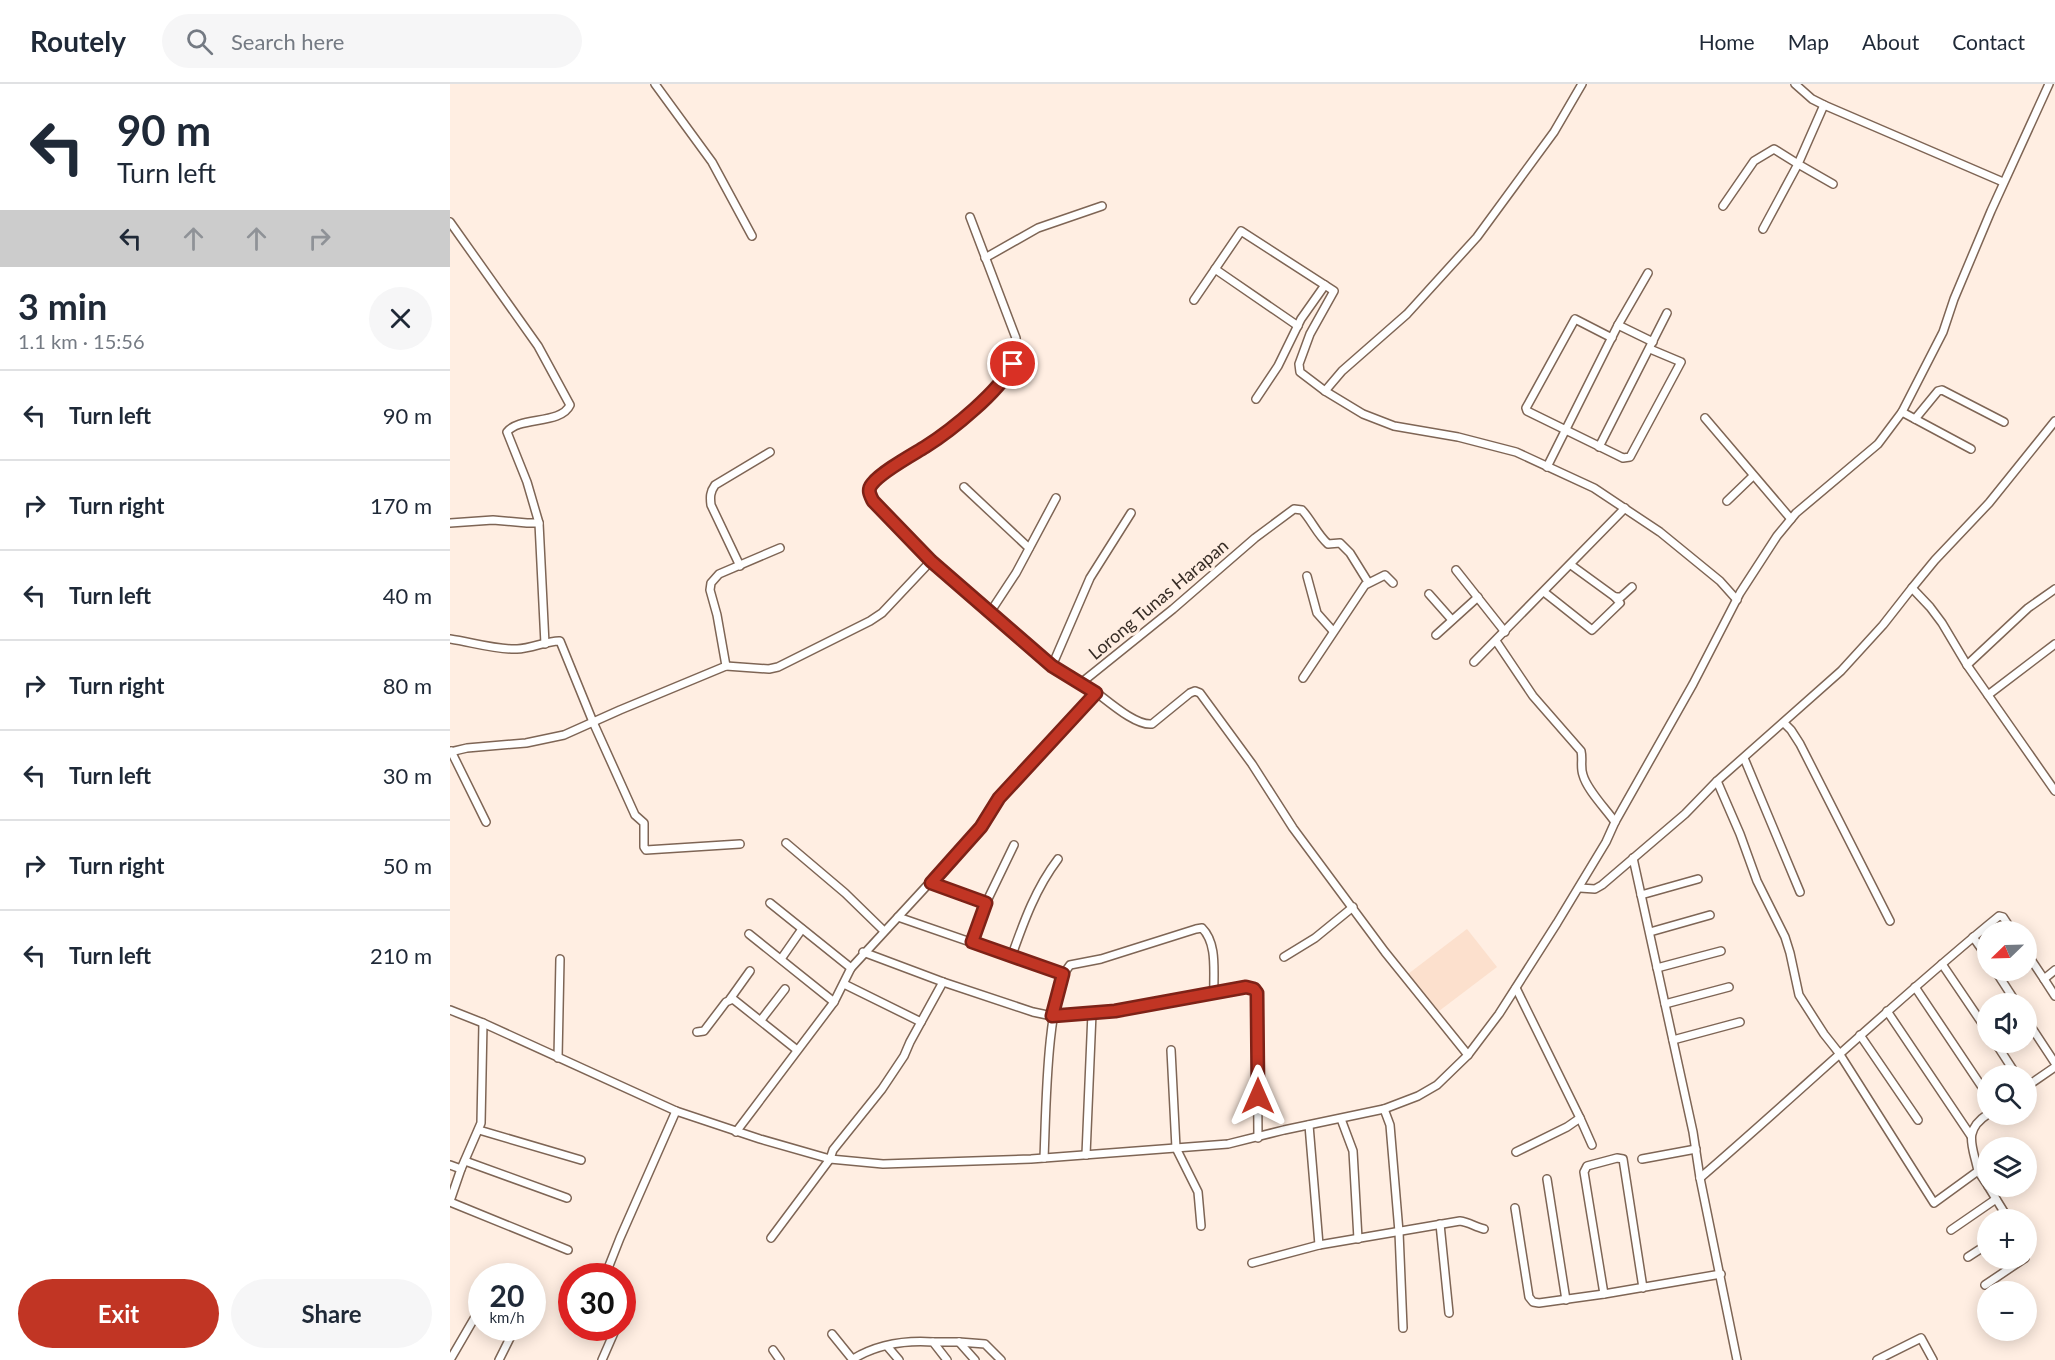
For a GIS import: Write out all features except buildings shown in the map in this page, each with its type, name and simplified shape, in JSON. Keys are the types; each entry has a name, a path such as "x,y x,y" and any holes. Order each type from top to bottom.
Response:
{"street":[{"path":"655,84 712,162 752,236"},
{"path":"1325,391 1342,371 1407,314 1477,237 1554,132 1582,84"},
{"path":"1795,84 1812,99 1824,105 2003,182"},
{"path":"450,1010 676,1111 736,1132 830,1159 883,1164 1044,1158 1228,1144 1384,1109 1418,1096 1437,1085 1468,1055 1516,987 1580,888 1740,593 1777,536 1791,519 1878,444 1902,412 1943,332 1954,299 2003,182 2052,85"},
{"path":"1763,229 1798,164 1824,105"},
{"path":"1723,206 1738,181 1754,161 1774,149 1833,184"},
{"path":"985,258 1038,228 1102,206"},
{"path":"970,217 1016,338 1017,352 1013,364 1008,374 954,426 927,446 907,457 872,484 869,490 873,501 931,561 1052,666 1122,712 1147,724 1155,722 1190,693 1195,691 1200,693 1252,764 1293,828 1393,961 1468,1055"},
{"path":"450,222 538,346 570,405 565,412 508,430 508,436 527,482 539,523 545,644"},
{"path":"1194,300 1241,231 1334,291 1310,334 1298,368 1325,391 1363,414 1394,426 1458,437 1516,452 1594,488 1660,532 1720,581 1740,593"},
{"path":"1215,269 1298,326"},
{"path":"1547,467 1618,325 1648,273"},
{"path":"1256,399 1324,285"},
{"path":"1599,447 1667,313"},
{"path":"1611,339 1575,319 1526,408 1527,411 1565,431 1623,458 1630,457 1681,362 1618,325"},
{"path":"1915,419 1938,391 1942,390 2004,422"},
{"path":"1902,412 1971,450"},
{"path":"1704,418 1791,519"},
{"path":"1580,888 1595,889 1633,858 1685,814 1841,670 1883,625 1935,560 1989,503 2055,421"},
{"path":"740,566 711,506 711,490 714,485 770,452"},
{"path":"1727,501 1753,476"},
{"path":"964,488 1029,548"},
{"path":"991,611 1006,589 1056,498"},
{"path":"1474,662 1625,508"},
{"name":"Lorong Tunas Harapan","path":"1081,683 1173,609 1255,538 1294,509 1302,510 1311,521 1318,536 1328,544 1340,543 1350,553 1368,582"},
{"path":"1052,666 1090,578 1131,513"},
{"path":"450,523 493,520 539,523"},
{"path":"726,666 710,590 711,583 719,574 780,548"},
{"path":"486,822 451,752 546,740 564,735 726,666 769,669 778,667 882,613 931,561"},
{"path":"1544,592 1592,630 1620,603 1571,565"},
{"path":"1456,570 1505,632"},
{"path":"1303,678 1368,582 1384,575 1393,583"},
{"path":"1307,576 1317,613 1333,631"},
{"path":"1615,597 1621,597 1632,587"},
{"path":"1912,588 1942,623 1967,665 2055,791"},
{"path":"1967,665 2028,608 2055,589"},
{"path":"1429,594 1452,620"},
{"path":"1436,635 1478,597"},
{"path":"450,639 515,649 533,648 556,640 560,641 635,815 645,823 644,847 646,850 740,844"},
{"path":"1496,641 1533,696 1581,752 1582,772 1586,782 1615,822"},
{"path":"1988,695 2055,644"},
{"path":"736,1132 834,1002 851,968 863,952 931,883 981,827 999,798 1096,693"},
{"path":"1784,723 1800,744 1890,921"},
{"path":"1744,758 1800,891"},
{"path":"1718,782 1757,881 1785,937 1799,995 1839,1053 1934,1203 1977,1172"},
{"path":"786,843 845,893 884,931"},
{"path":"972,942 986,903 1014,845"},
{"path":"1633,858 1696,1149 1737,1360"},
{"path":"1012,955 1029,908 1045,877 1058,859"},
{"path":"1641,895 1698,879"},
{"path":"931,883 986,903"},
{"path":"770,903 851,968"},
{"path":"1284,957 1315,938 1353,907"},
{"path":"1650,932 1710,915"},
{"path":"1993,921 1999,916 2006,921"},
{"path":"898,917 1063,974"},
{"path":"1044,1158 1052,1016 1063,974 1070,965 1101,960 1202,928 1209,936 1212,945 1214,994"},
{"path":"781,959 802,929"},
{"path":"749,934 834,1002"},
{"path":"1700,1178 1839,1053 1977,934"},
{"path":"1973,937 1977,943"},
{"path":"1658,969 1721,951"},
{"path":"863,952 943,982 1033,1012 1052,1016 1092,1013 1246,987 1254,989 1257,993 1258,1138"},
{"path":"558,1058 560,959"},
{"path":"1942,964 1977,1016"},
{"path":"2037,968 2055,996"},
{"path":"2044,979 2055,970"},
{"path":"697,1032 704,1030 750,971"},
{"path":"771,1238 830,1159 833,1150 892,1076 943,982"},
{"path":"844,984 921,1022"},
{"path":"1516,987 1592,1144"},
{"path":"1665,1004 1729,987"},
{"path":"1915,987 1977,1080"},
{"path":"761,1020 785,989"},
{"path":"730,999 737,1001 797,1050"},
{"path":"1887,1011 1971,1136"},
{"path":"1086,1155 1092,1013"},
{"path":"1673,1040 1740,1022"},
{"path":"483,1023 481,1123 461,1169 450,1202 568,1250"},
{"path":"1860,1035 1918,1120"},
{"path":"2037,1036 2055,1065 2037,1079"},
{"path":"1171,1050 1176,1148 1198,1192 1202,1226"},
{"path":"1384,1109 1390,1125 1399,1232 1403,1328"},
{"path":"610,1263 676,1111"},
{"path":"1516,1152 1567,1127 1580,1118"},
{"path":"1341,1119 1353,1151 1358,1239"},
{"path":"1977,1121 1972,1128 1971,1136 1977,1166"},
{"path":"1309,1125 1319,1245"},
{"path":"478,1130 581,1160"},
{"path":"1642,1159 1696,1149"},
{"path":"1604,1294 1584,1169 1592,1164 1617,1158 1623,1160 1643,1288"},
{"path":"465,1161 567,1198"},
{"path":"450,1165 461,1169"},
{"path":"1547,1179 1566,1299"},
{"path":"1951,1230 1996,1199 2002,1209"},
{"path":"1515,1208 1529,1297 1533,1302 1539,1304 1721,1274"},
{"path":"1252,1263 1319,1245 1440,1224 1467,1222 1476,1228 1484,1229"},
{"path":"1440,1224 1449,1313"},
{"path":"1968,1257 1977,1251"},
{"path":"1991,1281 2008,1269"},
{"path":"450,1360 468,1328"},
{"path":"832,1334 853,1360 877,1346 900,1342 985,1344 1001,1360"},
{"path":"1877,1360 1921,1338 1933,1360"},
{"path":"499,1360 508,1341"},
{"path":"602,1360 610,1341"},
{"path":"933,1342 947,1360"},
{"path":"959,1342 975,1360"},
{"path":"887,1346 899,1360"},
{"path":"773,1350 780,1360"}],"shaded area":[{"path":"1467,929 1497,967 1439,1011 1408,974"}],"route":[{"path":"1013,364 1008,374 954,426 927,446 907,457 872,484 869,490 873,501 931,561 1052,666 1096,693 999,798 981,827 931,883 986,903 972,942 1063,974 1052,1016 1115,1011 1246,987 1254,989 1257,993 1258,1096"}]}
